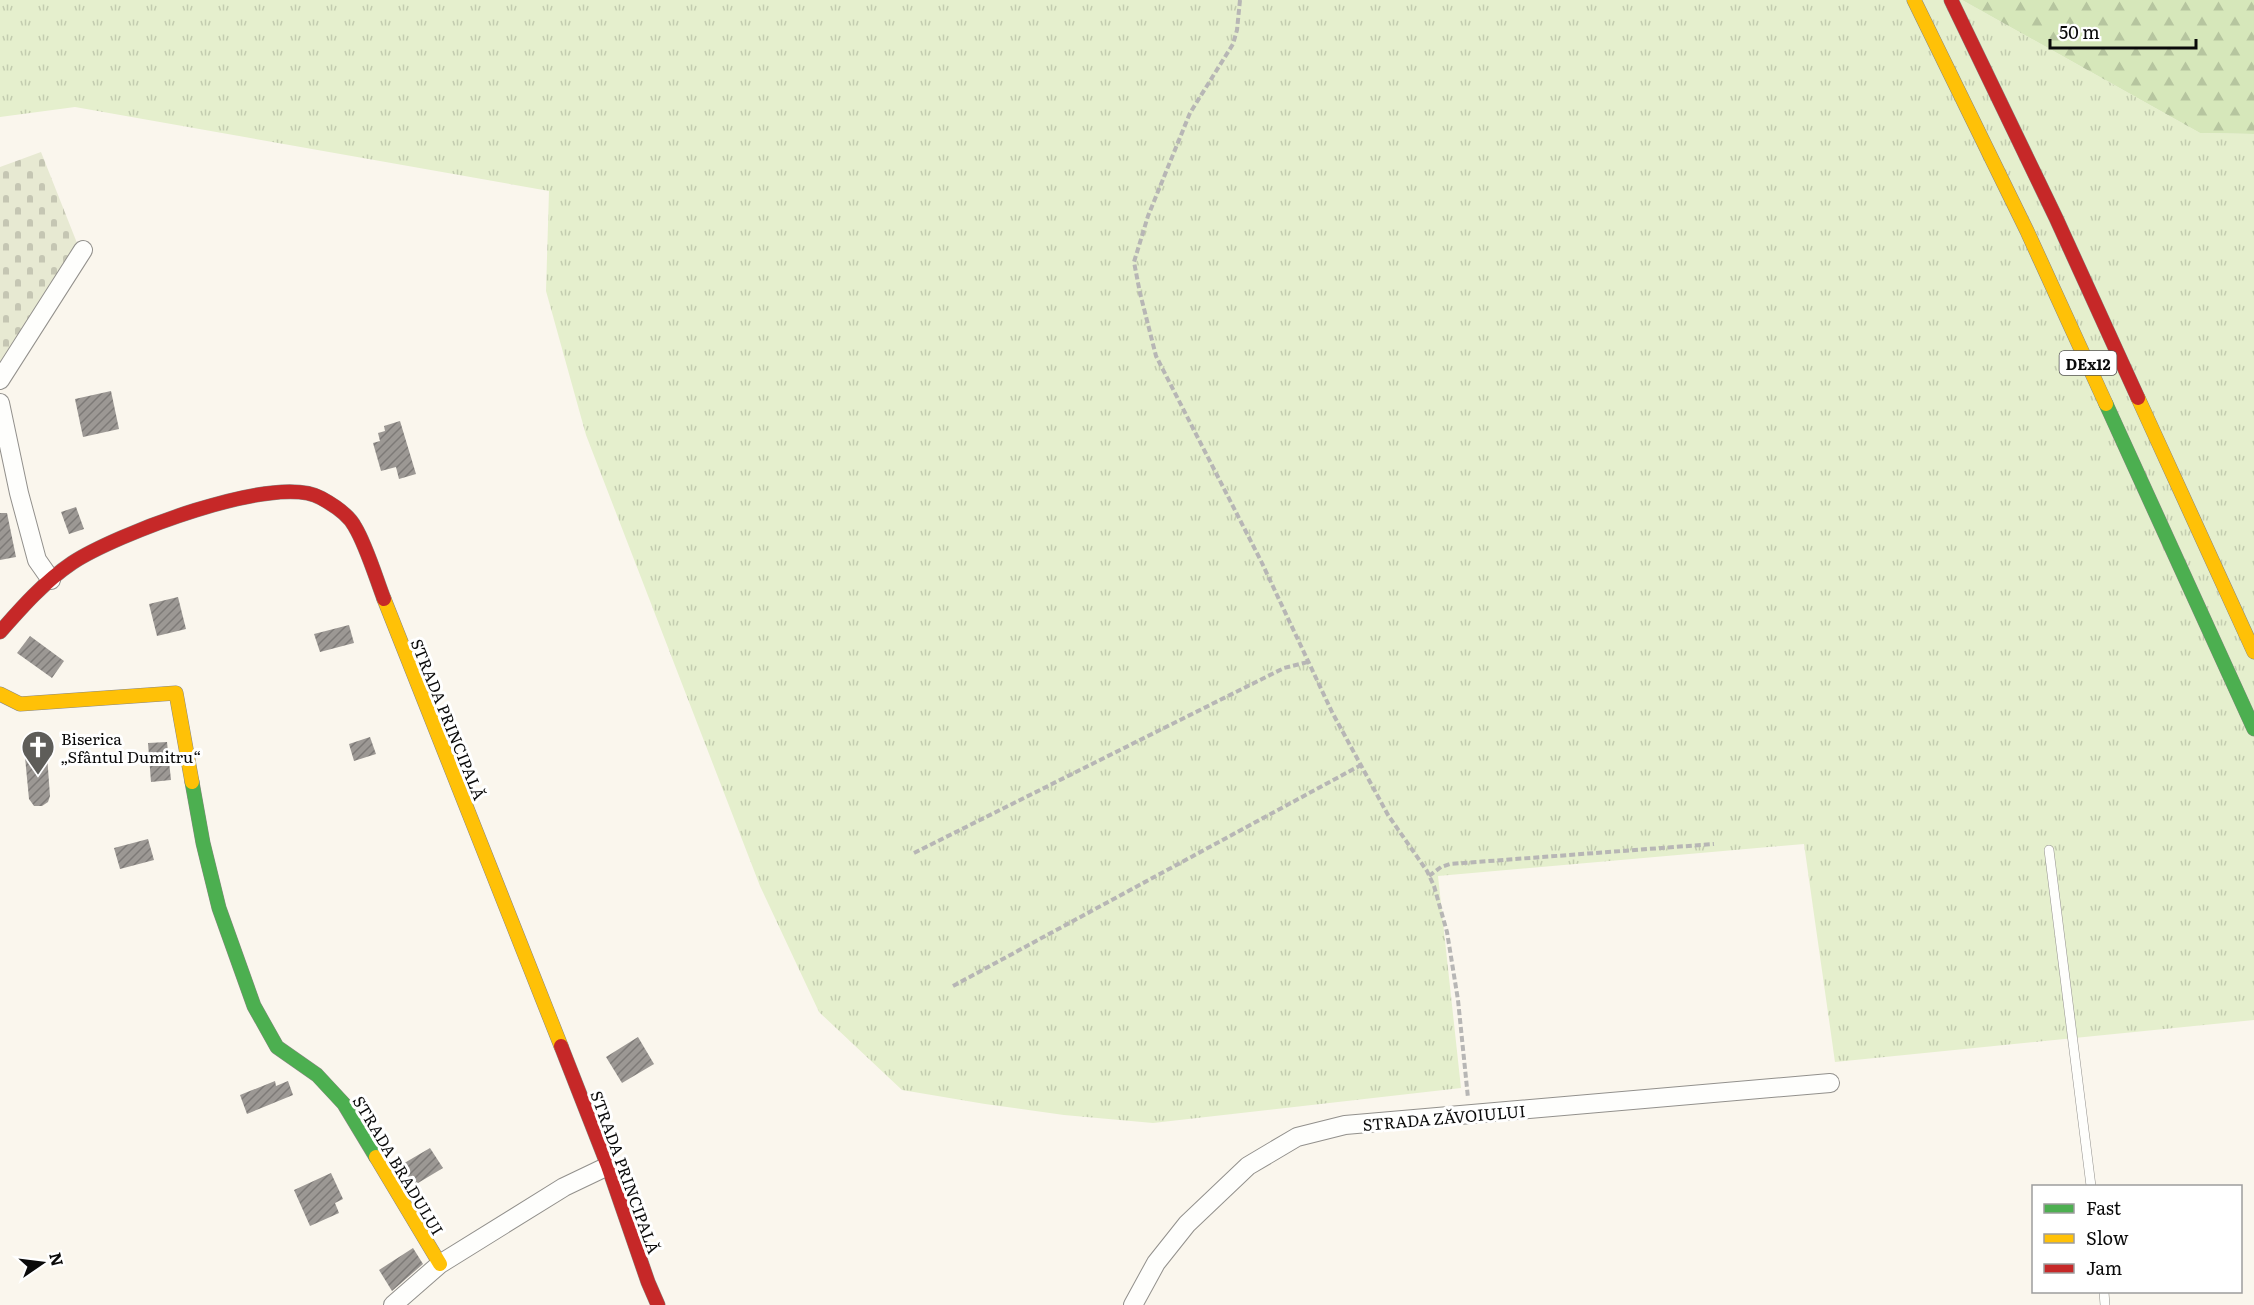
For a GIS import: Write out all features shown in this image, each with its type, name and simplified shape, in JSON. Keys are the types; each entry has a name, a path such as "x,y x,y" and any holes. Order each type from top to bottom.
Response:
{"main road":[{"name":"DEx12","path":"1914,0 2037,253 2254,729"},
{"name":"DEx12","path":"1951,0 2056,218 2254,652"},
{"name":"STRADA PRINCIPALĂ","path":"0,632 25,603 84,556 157,522 218,503 279,492 310,493 334,506 355,526 609,1166 658,1305"},
{"name":"STRADA BRADULUI","path":"0,694 20,704 176,693 203,843 219,908 254,1006 277,1047 317,1075 344,1104 440,1264"}],"street":[{"path":"0,380 83,250"},
{"path":"0,403 19,493 37,560 51,580"},
{"name":"STRADA ZĂVOIULUI","path":"1133,1305 1156,1263 1187,1224 1248,1166 1297,1137 1345,1125 1830,1083"},
{"path":"393,1305 440,1264 564,1187 609,1166"}],"lane":[{"path":"2049,850 2091,1185"}],"path":[{"path":"1240,0 1233,44 1190,113 1148,216 1134,262 1156,356 1261,561 1332,712 1388,815 1429,876 1448,932 1458,1000 1470,1115"},
{"path":"914,853 1284,668 1308,662"},
{"path":"953,986 1361,765"},
{"path":"1429,876 1450,864 1714,844"}],"green space":[{"path":"0,0 1962,0 2200,133 2254,134 2254,1020 1835,1062 1804,844 1438,876 1461,1088 1153,1123 1064,1115 902,1090 819,1012 760,886 586,435 546,291 549,191 75,107 0,117"},
{"path":"1962,0 2254,0 2254,134 2200,133"},
{"path":"41,152 77,243 0,369 0,167"}],"building":[{"path":"111,391 119,429 83,437 75,399"},
{"path":"400,421 416,474 399,479 396,467 381,471 373,443 380,441 378,433 385,431 384,426"},
{"path":"76,507 84,529 69,534 61,512"},
{"path":"0,513 7,513 16,557 0,560"},
{"path":"178,597 186,629 157,636 149,604"},
{"path":"349,625 354,643 320,652 314,634"},
{"path":"30,636 64,661 52,678 17,653"},
{"path":"370,737 376,754 354,761 349,744"},
{"path":"167,742 171,780 151,782 148,743"},
{"name":"Biserica „Sfântul Dumitru“","path":"47,755 50,796 48,802 42,806 34,806 29,799 25,757"},
{"path":"148,839 154,860 120,869 114,848"},
{"path":"638,1037 654,1064 622,1083 606,1057"},
{"path":"275,1081 276,1086 288,1081 293,1095 247,1114 240,1095"},
{"path":"430,1148 443,1168 413,1186 401,1165"},
{"path":"331,1173 343,1199 335,1203 339,1213 310,1226 294,1190"},
{"path":"413,1248 423,1264 392,1291 379,1270"}],"traffic: fast":[{"path":"2106,404 2254,729"},
{"path":"192,782 203,843 219,908 254,1006 277,1047 317,1075 344,1104 376,1157"}],"traffic: slow":[{"path":"1914,0 2027,231 2106,404"},
{"path":"2138,398 2254,652"},
{"path":"384,599 561,1046"},
{"path":"0,694 20,704 176,693 192,782"},
{"path":"376,1157 440,1264"}],"traffic: jam":[{"path":"1951,0 2056,218 2138,398"},
{"path":"0,632 52,578 93,551 122,537 195,510 269,493 299,492 321,498 345,514 359,534 384,599"},
{"path":"561,1046 608,1166 658,1305"}],"place":[{"name":"Biserica „Sfântul Dumitru“","path":"38,776"}]}
